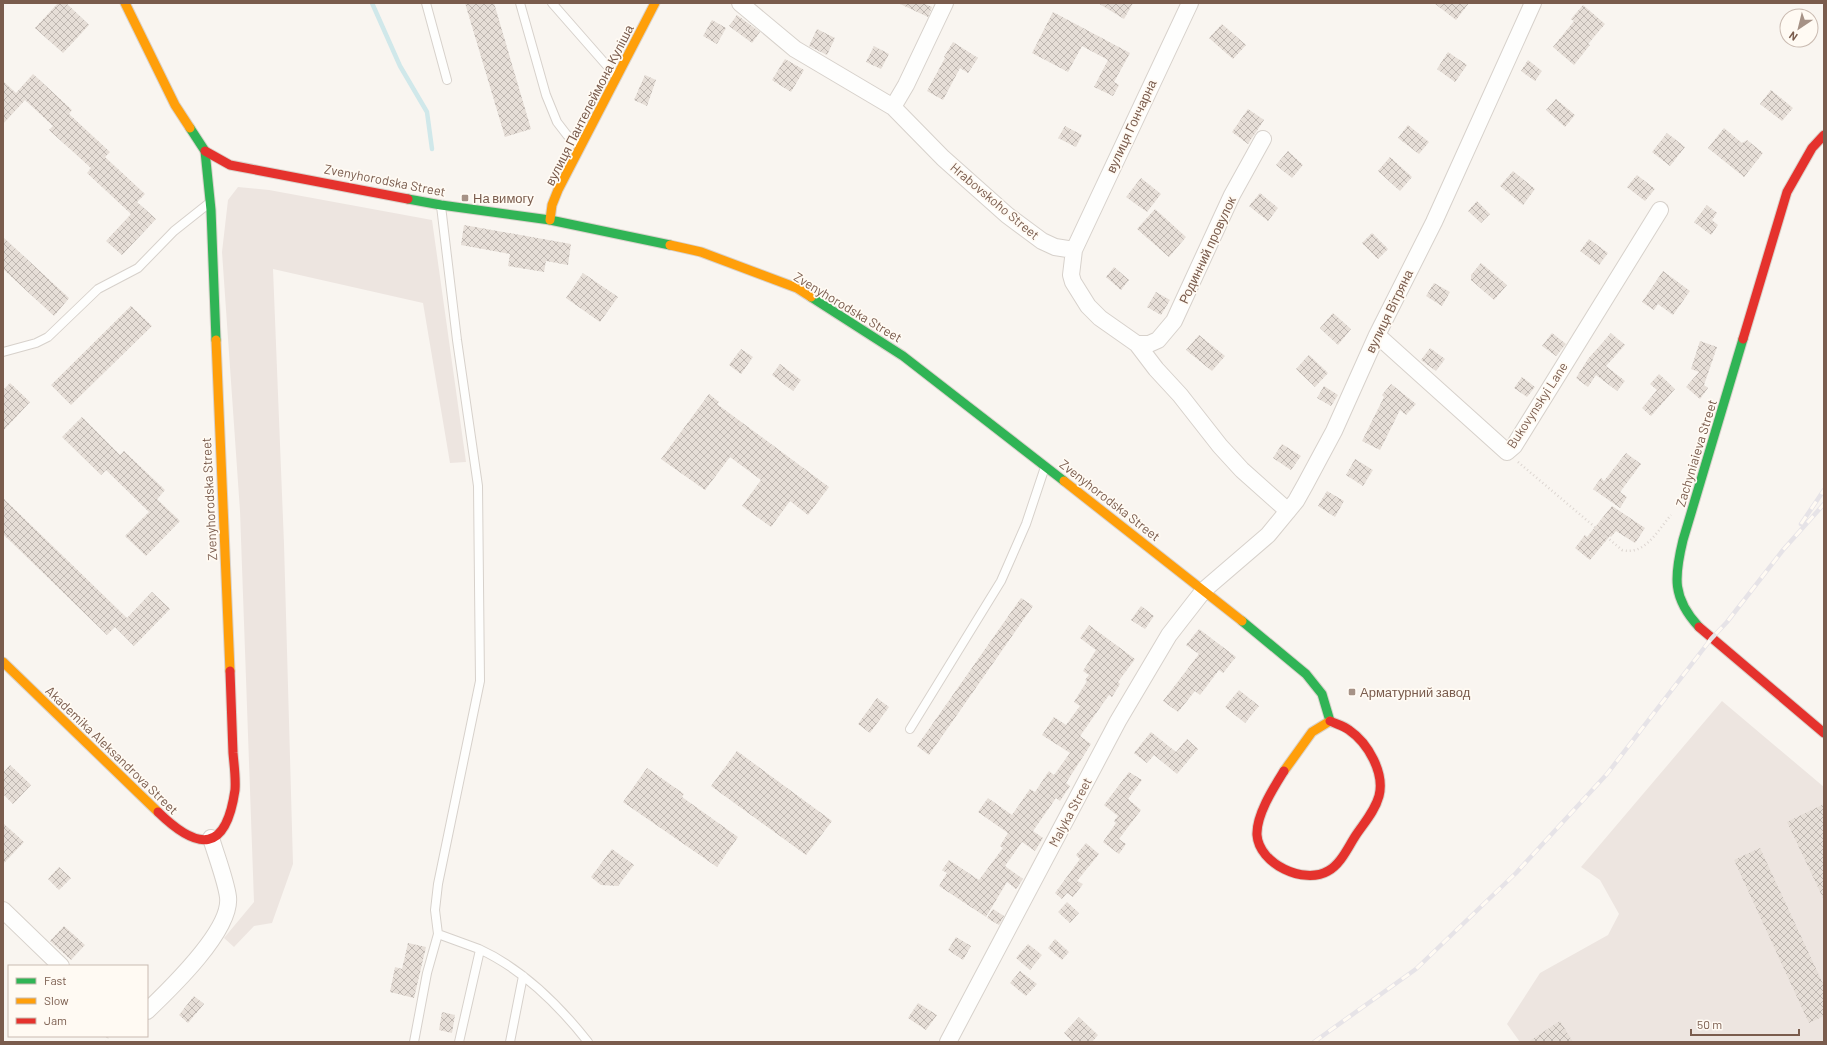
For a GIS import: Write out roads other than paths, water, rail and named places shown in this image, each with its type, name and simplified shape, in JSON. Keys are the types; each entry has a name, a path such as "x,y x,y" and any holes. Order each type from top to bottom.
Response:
{"street":[{"name":"Zvenyhorodska Street","path":"125,3 175,105 205,151 210,202 235,789 229,816 222,831 211,838"},
{"name":"вулиця Пантелеймона Куліша","path":"550,220 552,205 558,190 582,147 656,3"},
{"name":"Hrabovskoho Street","path":"740,3 795,49 893,107 942,158 1007,215 1042,241 1055,247 1074,250"},
{"path":"893,107 909,78 945,3"},
{"name":"вулиця Гончарна","path":"1074,250 1190,3"},
{"name":"вулиця Вітряна","path":"1204,590 1268,535 1288,511 1305,485 1334,431 1377,335 1434,222 1533,3"},
{"name":"Zachyniaieva Street","path":"1824,135 1812,148 1787,192 1683,540 1677,567 1678,587 1682,606 1692,619 1717,644 1824,733"},
{"name":"Родинний провулок","path":"1137,344 1150,344 1158,340 1174,321 1232,195 1262,139"},
{"name":"Zvenyhorodska Street","path":"205,151 230,164 441,205 550,220 701,252 797,288 903,356 1204,590 1306,674 1322,694 1330,721"},
{"name":"Bukovynskyi Lane","path":"1377,335 1507,452 1514,446 1660,210"},
{"path":"1074,250 1071,274 1073,282 1082,298 1100,318 1137,344 1229,456 1242,470 1288,511"},
{"name":"Malyka Street","path":"948,1042 1118,721 1169,635 1204,590"},
{"name":"Akademika Aleksandrova Street","path":"3,662 174,828 185,837 200,840 211,838"},
{"path":"1330,721 1352,731 1369,751 1379,775 1379,795 1370,815 1339,860 1328,870 1311,876 1277,867 1262,851 1257,834 1262,814 1284,770 1312,731 1330,721"},
{"path":"148,1011 200,956 220,928 227,912 228,897 211,838"},
{"path":"3,910 60,965"}],"lane":[{"path":"426,3 447,80"},
{"path":"520,3 546,95 557,122 567,135 582,147"},
{"path":"552,3 617,78"},
{"path":"3,352 48,337 98,289 138,268 174,231 210,202"},
{"path":"414,1042 427,973 438,934 435,910 438,884 480,681 478,486 457,340 441,205"},
{"path":"910,729 1001,581 1026,524 1046,467"},
{"path":"438,934 480,950 523,976 564,1012 588,1042"},
{"path":"459,1042 480,950"},
{"path":"510,1042 523,976"}],"waterway":[{"path":"372,3 400,66 427,112 432,149"}],"railway":[{"path":"1801,524 1824,490"},
{"path":"1314,1042 1416,969 1516,873 1607,774 1711,639 1727,622 1783,550 1824,504"}],"place":[{"name":"На вимогу","path":"465,198"},
{"name":"Арматурний завод","path":"1352,692"}]}
